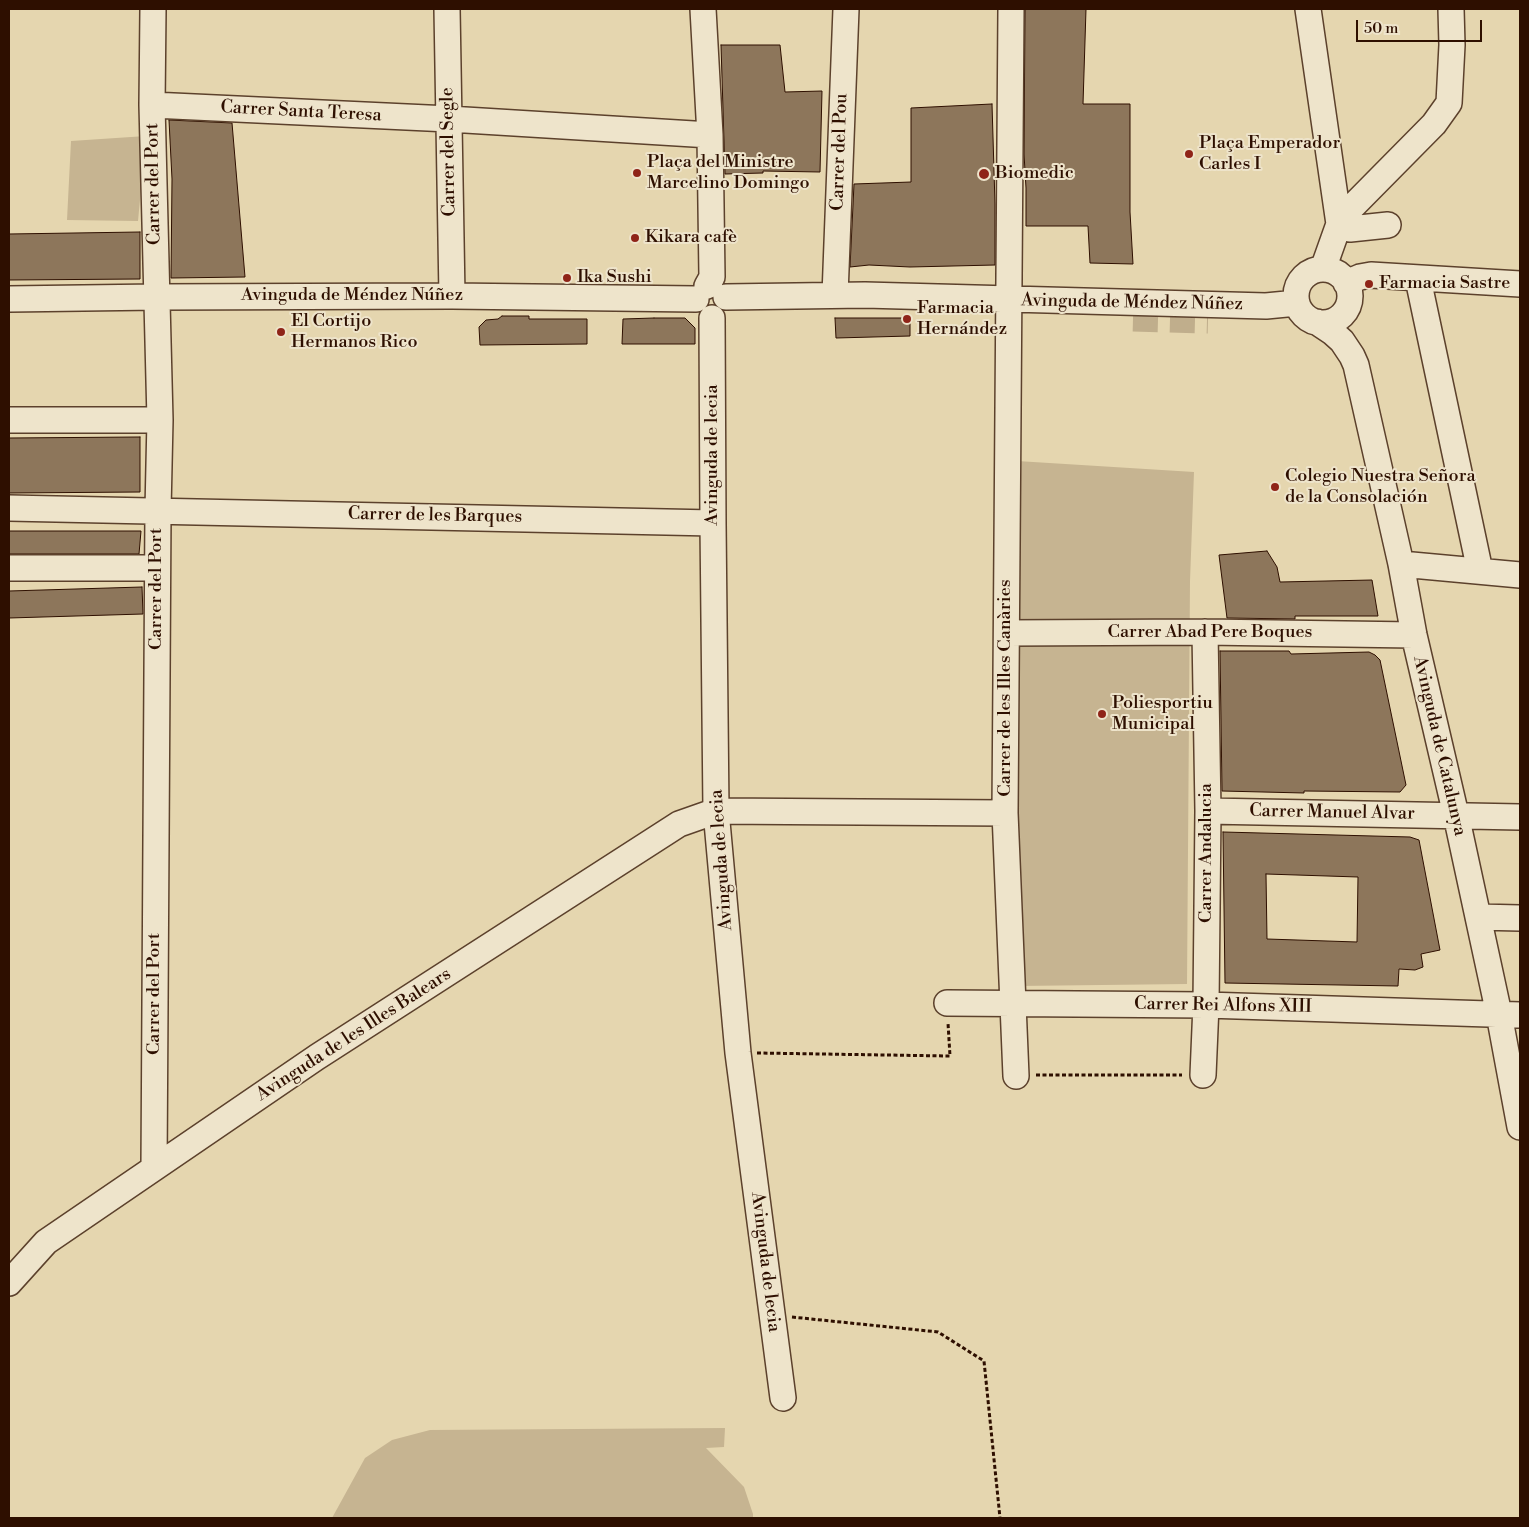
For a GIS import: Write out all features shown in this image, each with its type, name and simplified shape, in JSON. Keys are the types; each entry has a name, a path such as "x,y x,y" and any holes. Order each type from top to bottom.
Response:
{"street":[{"name":"Carrer del Port","path":"153,9 152,105 160,420 157,568 154,1168"},
{"name":"Carrer del Segle","path":"447,9 452,296"},
{"path":"704,9 710,135 712,277 710,294"},
{"name":"Carrer del Pou","path":"835,295 846,9"},
{"name":"Carrer de les Illes Canàries","path":"1011,9 1005,813 1016,1076"},
{"path":"1308,9 1344,227"},
{"path":"1323,269 1344,227 1351,208 1434,124 1449,102 1452,45 1451,9"},
{"name":"Carrer Santa Teresa","path":"152,105 449,119"},
{"path":"449,119 710,135"},
{"path":"1344,227 1388,225"},
{"path":"1306,314 1296,295 1297,287 1307,274 1314,270 1323,269 1337,273 1346,294"},
{"path":"1208,321 1253,322 1306,314 1329,322 1343,313 1346,294 1360,277 1371,275 1520,284"},
{"path":"1418,279 1480,571"},
{"name":"Avinguda de lecia","path":"710,294 726,307 721,314 712,318 716,811 738,1053 783,1398"},
{"name":"Avinguda de Catalunya","path":"1346,294 1356,365 1401,564 1414,635 1478,918 1510,1014 1520,1127"},
{"name":"Avinguda de Méndez Núñez","path":"9,299 157,296 835,295 1266,306 1306,314"},
{"path":"1059,301 1090,317 1133,319"},
{"name":"Avinguda de Catalunya","path":"1306,314 1342,341 1356,365"},
{"path":"9,420 160,420"},
{"name":"Carrer de les Barques","path":"9,508 713,523"},
{"path":"1401,564 1520,575"},
{"path":"9,568 157,568"},
{"name":"Carrer Abad Pere Boques","path":"1007,633 1205,632 1414,635"},
{"name":"Carrer Andalucia","path":"1203,1075 1206,1005 1208,810 1205,632"},
{"name":"Carrer Manuel Alvar","path":"1208,810 1520,816"},
{"name":"Avinguda de les Illes Balears","path":"9,1283 46,1242 154,1168 317,1057 679,824 716,811 1005,813"},
{"path":"1478,918 1520,918"},
{"name":"Carrer Rei Alfons XIII","path":"946,1003 1206,1005 1510,1014"}],"path":[{"path":"738,1053 950,1056 946,1003"},
{"path":"1016,1076 1203,1075"},
{"path":"771,1315 938,1332 984,1361 1000,1518"}],"shaded area":[{"path":"146,136 138,221 67,220 71,141"},
{"path":"1017,461 1194,472 1190,581 1187,984 1017,986"},
{"path":"725,1428 724,1447 706,1448 744,1487 753,1518 332,1518 365,1458 392,1440 430,1430"}],"building":[{"path":"1025,9 1086,9 1083,104 1130,104 1130,212 1133,264 1090,263 1088,226 1026,226 1024,154"},
{"path":"721,45 780,45 785,92 822,91 820,172 763,171 763,173 725,174"},
{"path":"992,104 995,265 910,267 869,265 850,267 854,184 911,182 911,108"},
{"path":"169,120 232,123 245,277 171,278 172,179"},
{"path":"140,232 140,279 9,280 9,234"},
{"path":"502,316 529,316 529,319 587,319 587,344 480,345 479,327 486,320 498,319"},
{"path":"685,318 695,328 695,344 622,344 623,319"},
{"path":"835,318 910,318 910,336 836,338"},
{"path":"140,437 140,492 9,493 9,438"},
{"path":"9,531 141,531 139,554 9,554"},
{"path":"1267,551 1277,567 1280,582 1372,580 1378,616 1295,616 1295,619 1227,618 1219,555"},
{"path":"142,587 143,614 9,618 9,591"},
{"path":"1220,651 1289,651 1291,654 1369,652 1375,655 1380,660 1406,785 1400,792 1304,791 1304,793 1222,791"},
{"path":"1223,832 1410,837 1419,840 1440,950 1421,954 1423,967 1415,970 1399,969 1398,986 1225,983","holes":["1266,874 1358,877 1357,942 1267,939"]}],"tunnel":[{"path":"1133,319 1208,321"}],"place":[{"name":"Plaça Emperador Carles I","path":"1189,154"},
{"name":"Plaça del Ministre Marcelino Domingo","path":"637,173"},
{"name":"Biomedic","path":"984,174"},
{"name":"Kikara cafè","path":"635,238"},
{"name":"Ika Sushi","path":"567,278"},
{"name":"Farmacia Sastre","path":"1369,284"},
{"name":"Farmacia Hernández","path":"907,319"},
{"name":"El Cortijo Hermanos Rico","path":"281,332"},
{"name":"Colegio Nuestra Señora de la Consolación","path":"1275,487"},
{"name":"Poliesportiu Municipal","path":"1102,714"}]}
